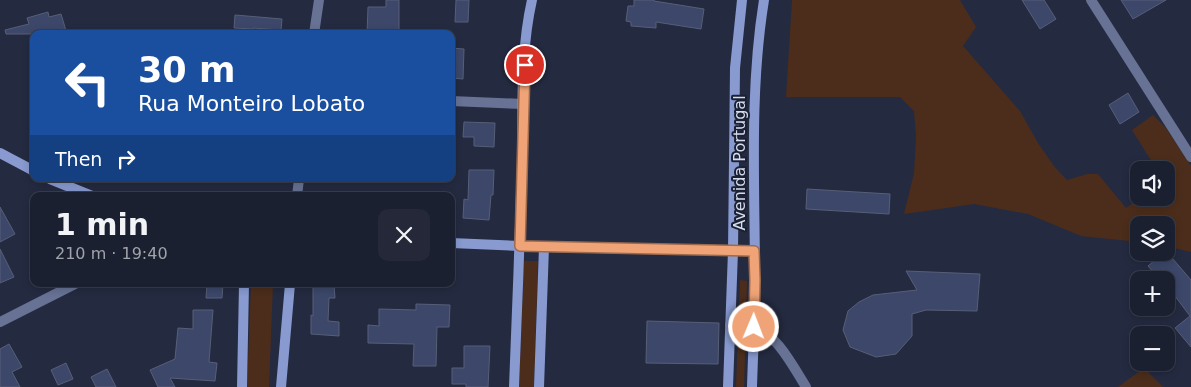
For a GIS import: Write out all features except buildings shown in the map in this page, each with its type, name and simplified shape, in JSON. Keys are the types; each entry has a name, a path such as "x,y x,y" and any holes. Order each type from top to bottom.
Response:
{"main road":[{"path":"514,387 520,246 523,104 528,16 532,0"},
{"name":"Avenida Portugal","path":"728,387 733,251 735,68 742,0"},
{"name":"Avenida Portugal","path":"752,387 755,280 754,84 759,29 764,0"},
{"path":"0,153 30,169"},
{"path":"57,182 82,192"},
{"path":"455,242 544,247 754,251"},
{"path":"539,387 544,247"},
{"path":"242,387 244,287"},
{"path":"280,387 290,287"}],"street":[{"path":"315,30 319,0"},
{"path":"1091,0 1191,157"},
{"path":"455,101 523,104"},
{"path":"0,322 69,287"},
{"path":"730,326 754,327 770,336 784,352 806,387"}],"shaded area":[{"path":"792,0 960,0 976,27 963,46 1020,111 1038,143 1054,166 1067,180 1087,174 1098,174 1126,208 1130,205 1175,206 1175,161 1151,161 1132,130 1153,115 1166,128 1191,166 1191,252 1175,248 1175,216 1130,216 1130,241 1081,236 1028,214 974,204 904,214 914,173 916,136 914,111 900,97 786,97"},
{"path":"524,261 538,261 534,387 519,387"},
{"path":"740,280 747,281 744,387 736,387"},
{"path":"251,287 273,287 269,387 247,387"},
{"path":"1140,371 1147,371 1163,387 1118,387"}],"route":[{"path":"525,65 520,246 754,251 754,327"}]}
